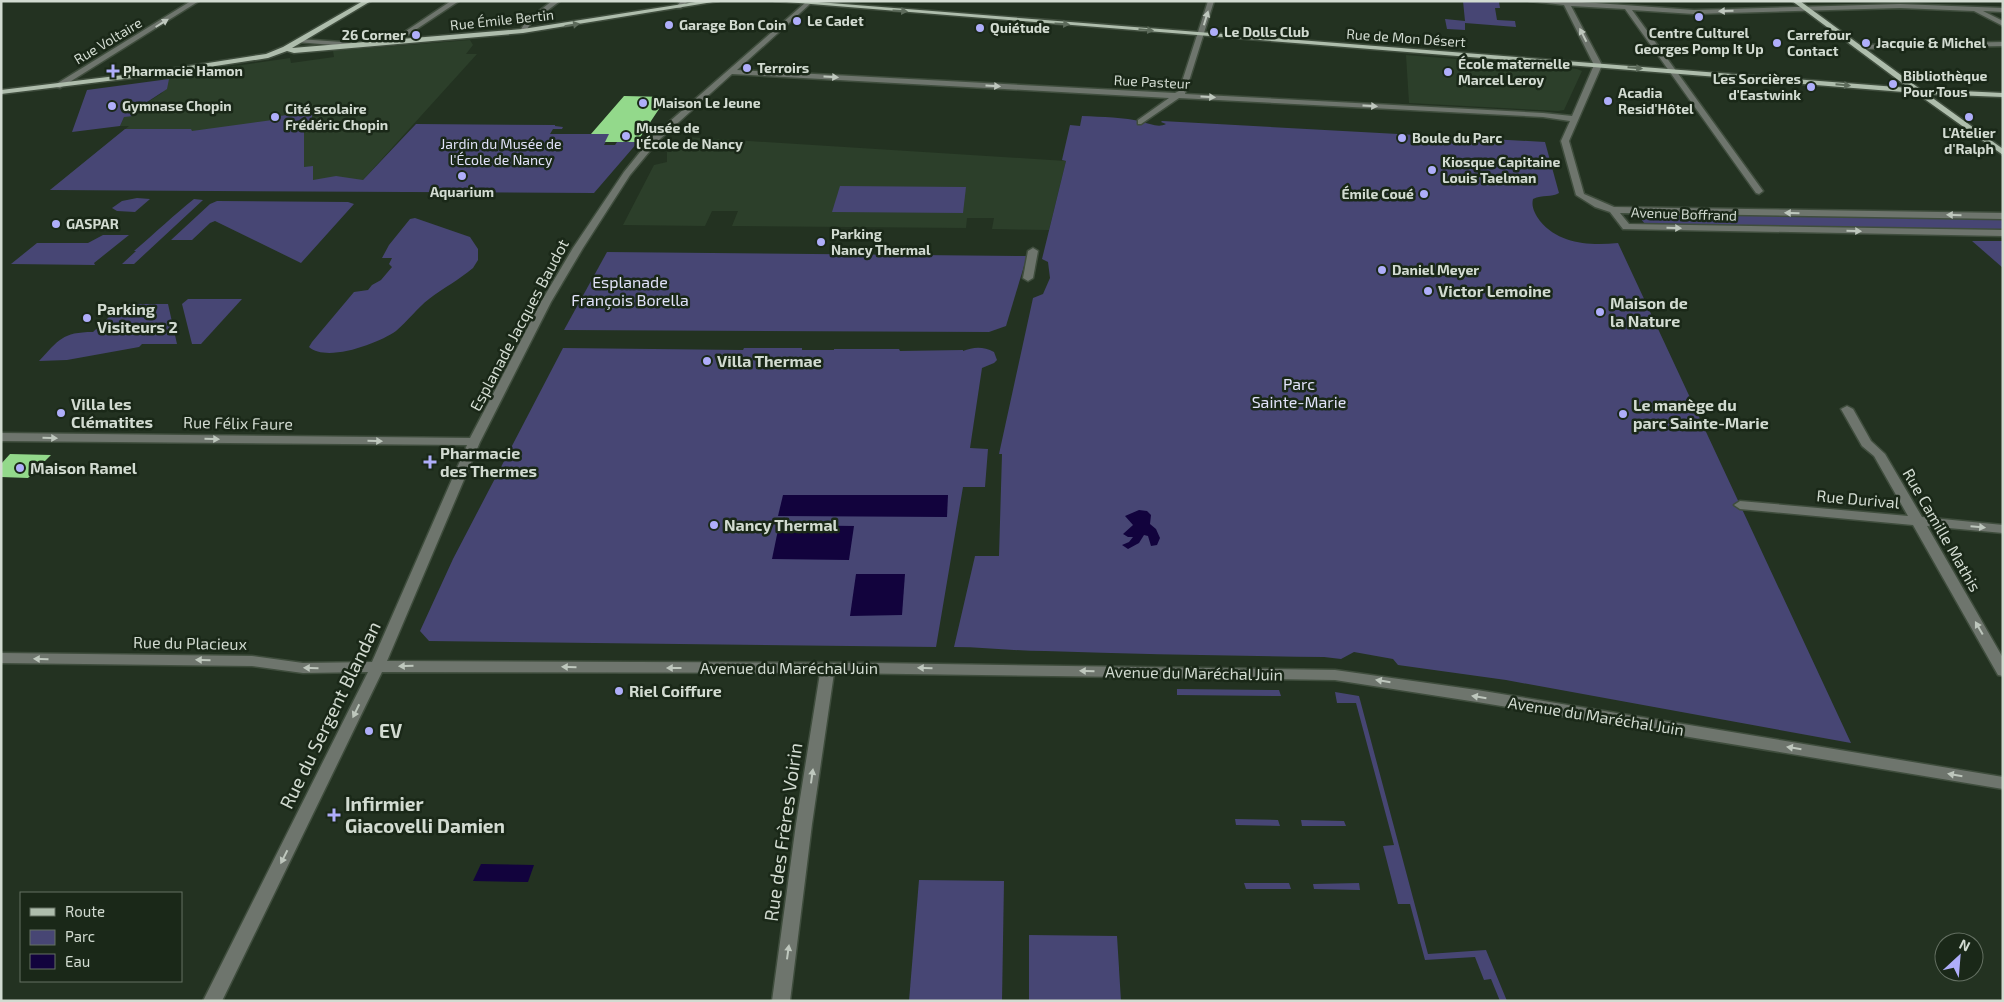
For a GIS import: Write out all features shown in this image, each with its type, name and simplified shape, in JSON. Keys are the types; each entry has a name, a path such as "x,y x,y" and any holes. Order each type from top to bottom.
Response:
{"main road":[{"path":"286,49 368,1"},
{"name":"Rue Émile Bertin","path":"1,92 157,73 268,56 286,49 294,51 523,31 716,1"},
{"name":"Rue de Mon Désert","path":"777,1 837,4 1201,35 1917,91 2003,95"},
{"path":"1795,1 2003,153"}],"street":[{"name":"Rue Voltaire","path":"57,86 196,1"},
{"path":"392,43 456,1"},
{"path":"523,31 526,24 557,1"},
{"path":"680,7 686,1"},
{"path":"1141,122 1182,92 1211,1"},
{"path":"1532,1 1566,2 1662,11 1707,12 1932,4 1973,9 2003,10"},
{"path":"1656,1 1662,11"},
{"path":"730,72 808,2"},
{"path":"1566,2 1598,65 1565,141 1580,195 1598,205 1613,210"},
{"path":"1627,8 1760,191"},
{"path":"1973,9 2003,24"},
{"name":"Rue Émile Bertin","path":"299,41 356,45"},
{"path":"1858,47 2003,44"},
{"name":"Rue Pasteur","path":"730,72 1543,114 1573,119"},
{"name":"Esplanade Jacques Baudot","path":"474,442 550,294 627,174 656,138 730,72"},
{"name":"Avenue Boffrand","path":"1613,210 2003,216"},
{"name":"Avenue Boffrand","path":"1613,210 1626,227 2003,234"},
{"path":"1028,278 1033,251"},
{"name":"Rue Camille Mathis","path":"1847,410 1866,443 1879,454 2003,671"},
{"name":"Rue Félix Faure","path":"1,437 474,442"},
{"name":"Rue du Sergent Blandan","path":"212,1001 377,667 474,442"},
{"name":"Rue Durival","path":"1740,505 2003,529"},
{"name":"Rue du Placieux","path":"1,658 252,661 303,668 377,667"},
{"name":"Avenue du Maréchal Juin","path":"377,667 828,668 1335,675 1458,693 2003,783"},
{"name":"Rue des Frères Voirin","path":"781,1001 804,824 828,668"}],"shaded area":[{"name":"Cité scolaire Frédéric Chopin","path":"470,40 473,45 466,54 477,54 363,180 305,191 50,190 129,126 120,126 124,117 162,93 169,79 163,80 165,76 290,58 291,63 334,57 333,51"},
{"path":"1406,55 1577,69 1582,71 1564,110 1409,103"},
{"path":"687,137 1066,161 1049,230 992,229 994,218 967,218 966,228 732,226 738,211 712,211 705,226 623,225 654,165 667,162 667,152 671,152 676,146 680,147"}],"green space":[{"path":"1463,1 1499,2 1500,8 1495,8 1497,20 1515,21 1516,27 1465,23 1465,30 1447,29 1445,19 1465,21"},
{"name":"Gymnase Chopin","path":"169,79 167,89 144,104 141,109 134,110 133,116 124,117 120,126 72,132 87,90"},
{"name":"Jardin du Musée de l'École de Nancy","path":"312,111 312,125 304,126 304,167 313,166 313,180 336,176 363,180 416,124 555,125 563,127 562,129 553,129 550,134 610,134 604,145 615,145 617,142 638,142 594,193 50,190 125,129 191,129 192,131 280,119 280,116"},
{"name":"Parc Sainte-Marie","path":"1082,116 1128,119 1157,126 1166,124 1162,121 1545,142 1559,193 1533,199 1535,213 1548,229 1566,239 1597,244 1618,243 1851,743 1506,680 1398,665 1393,659 1354,652 1341,659 1324,657 1034,651 954,647 975,556 999,556 1002,454 999,454 1033,298 1043,294 1050,278 1048,262 1042,259 1066,161 1062,160 1070,125 1080,126"},
{"path":"840,186 966,187 963,213 832,212"},
{"path":"137,198 150,199 135,212 117,211 112,208 122,201"},
{"path":"194,199 203,200 134,264 122,264 136,251 134,251"},
{"path":"217,201 348,202 354,204 301,263 215,221 210,223 192,240 171,240 210,204"},
{"path":"1637,214 2003,219 2003,230 1645,224"},
{"path":"415,218 470,237 478,249 478,260 473,268 434,295 396,331 378,341 340,352 328,353 309,347 354,292 368,290 372,285 381,280 392,267 389,264 392,258 382,258 389,245 410,219"},
{"path":"103,235 129,235 94,263 95,265 11,264 37,243 88,243"},
{"path":"1972,241 2003,241 2003,268"},
{"name":"Esplanade François Borella","path":"607,252 1027,256 1006,326 989,332 564,330"},
{"path":"188,299 242,299 201,344 192,344 182,304"},
{"path":"123,304 168,304 177,344 142,344 139,347 67,360 39,361 62,339 74,334 93,332"},
{"name":"Nancy Thermal","path":"563,348 743,350 744,348 802,348 802,350 899,349 900,351 963,351 978,348 994,352 997,360 982,368 970,448 988,449 985,487 963,487 936,647 429,641 420,631 453,559"},
{"path":"1177,689 1279,690 1281,696 1177,695"},
{"path":"1335,692 1359,696 1428,954 1486,950 1507,1001 1500,1001 1491,979 1484,980 1475,957 1425,960 1410,904 1398,904 1383,846 1394,845 1356,703 1337,703"},
{"path":"1235,819 1278,820 1280,826 1236,825"},
{"path":"1301,820 1344,821 1346,826 1302,826"},
{"path":"919,880 1004,881 1002,1001 909,1001"},
{"path":"1244,883 1289,883 1291,889 1246,889"},
{"path":"1359,883 1360,890 1314,889 1313,884"},
{"path":"1029,935 1117,936 1121,1001 1029,1001"}],"water":[{"path":"783,495 948,495 947,517 778,516"},
{"path":"1139,510 1147,511 1151,515 1150,524 1156,529 1160,538 1157,545 1151,546 1148,536 1144,535 1139,543 1128,549 1122,545 1129,542 1133,537 1123,534 1133,525 1125,516"},
{"path":"779,525 854,526 849,560 772,559"},
{"path":"856,574 905,574 902,615 850,616"},
{"path":"481,864 534,865 528,882 473,881"}],"building":[{"path":"624,96 667,97 637,142 605,142 609,134 591,134"},
{"name":"Maison Ramel","path":"10,454 51,455 28,478 1,477 1,464"}],"place":[{"name":"Centre Culturel Georges Pomp It Up","path":"1699,17"},
{"name":"Le Cadet","path":"797,21"},
{"name":"Garage Bon Coin","path":"669,25"},
{"name":"Quiétude","path":"980,28"},
{"name":"Le Dolls Club","path":"1214,32"},
{"name":"26 Corner","path":"416,35"},
{"name":"Carrefour Contact","path":"1777,43"},
{"name":"Jacquie & Michel","path":"1866,43"},
{"name":"Terroirs","path":"747,68"},
{"name":"Pharmacie Hamon","path":"113,71"},
{"name":"École maternelle Marcel Leroy","path":"1448,72"},
{"name":"Bibliothèque Pour Tous","path":"1893,84"},
{"name":"Les Sorcières d'Eastwink","path":"1811,87"},
{"name":"Acadia Resid'Hôtel","path":"1608,101"},
{"name":"Maison Le Jeune","path":"643,103"},
{"name":"Gymnase Chopin","path":"112,106"},
{"name":"Cité scolaire Frédéric Chopin","path":"275,117"},
{"name":"L'Atelier d'Ralph","path":"1969,117"},
{"name":"Musée de l'École de Nancy","path":"626,136"},
{"name":"Boule du Parc","path":"1402,138"},
{"name":"Kiosque Capitaine Louis Taelman","path":"1432,170"},
{"name":"Aquarium","path":"462,176"},
{"name":"Émile Coué","path":"1424,194"},
{"name":"GASPAR","path":"56,224"},
{"name":"Parking Nancy Thermal","path":"821,242"},
{"name":"Daniel Meyer","path":"1382,270"},
{"name":"Victor Lemoine","path":"1428,291"},
{"name":"Maison de la Nature","path":"1600,312"},
{"name":"Parking Visiteurs 2","path":"87,318"},
{"name":"Villa Thermae","path":"707,361"},
{"name":"Villa les Clématites","path":"61,413"},
{"name":"Le manège du parc Sainte-Marie","path":"1623,414"},
{"name":"Pharmacie des Thermes","path":"430,462"},
{"name":"Maison Ramel","path":"20,468"},
{"name":"Nancy Thermal","path":"714,525"},
{"name":"Riel Coiffure","path":"619,691"},
{"name":"EV","path":"369,731"},
{"name":"Infirmier Giacovelli Damien","path":"334,815"}]}
